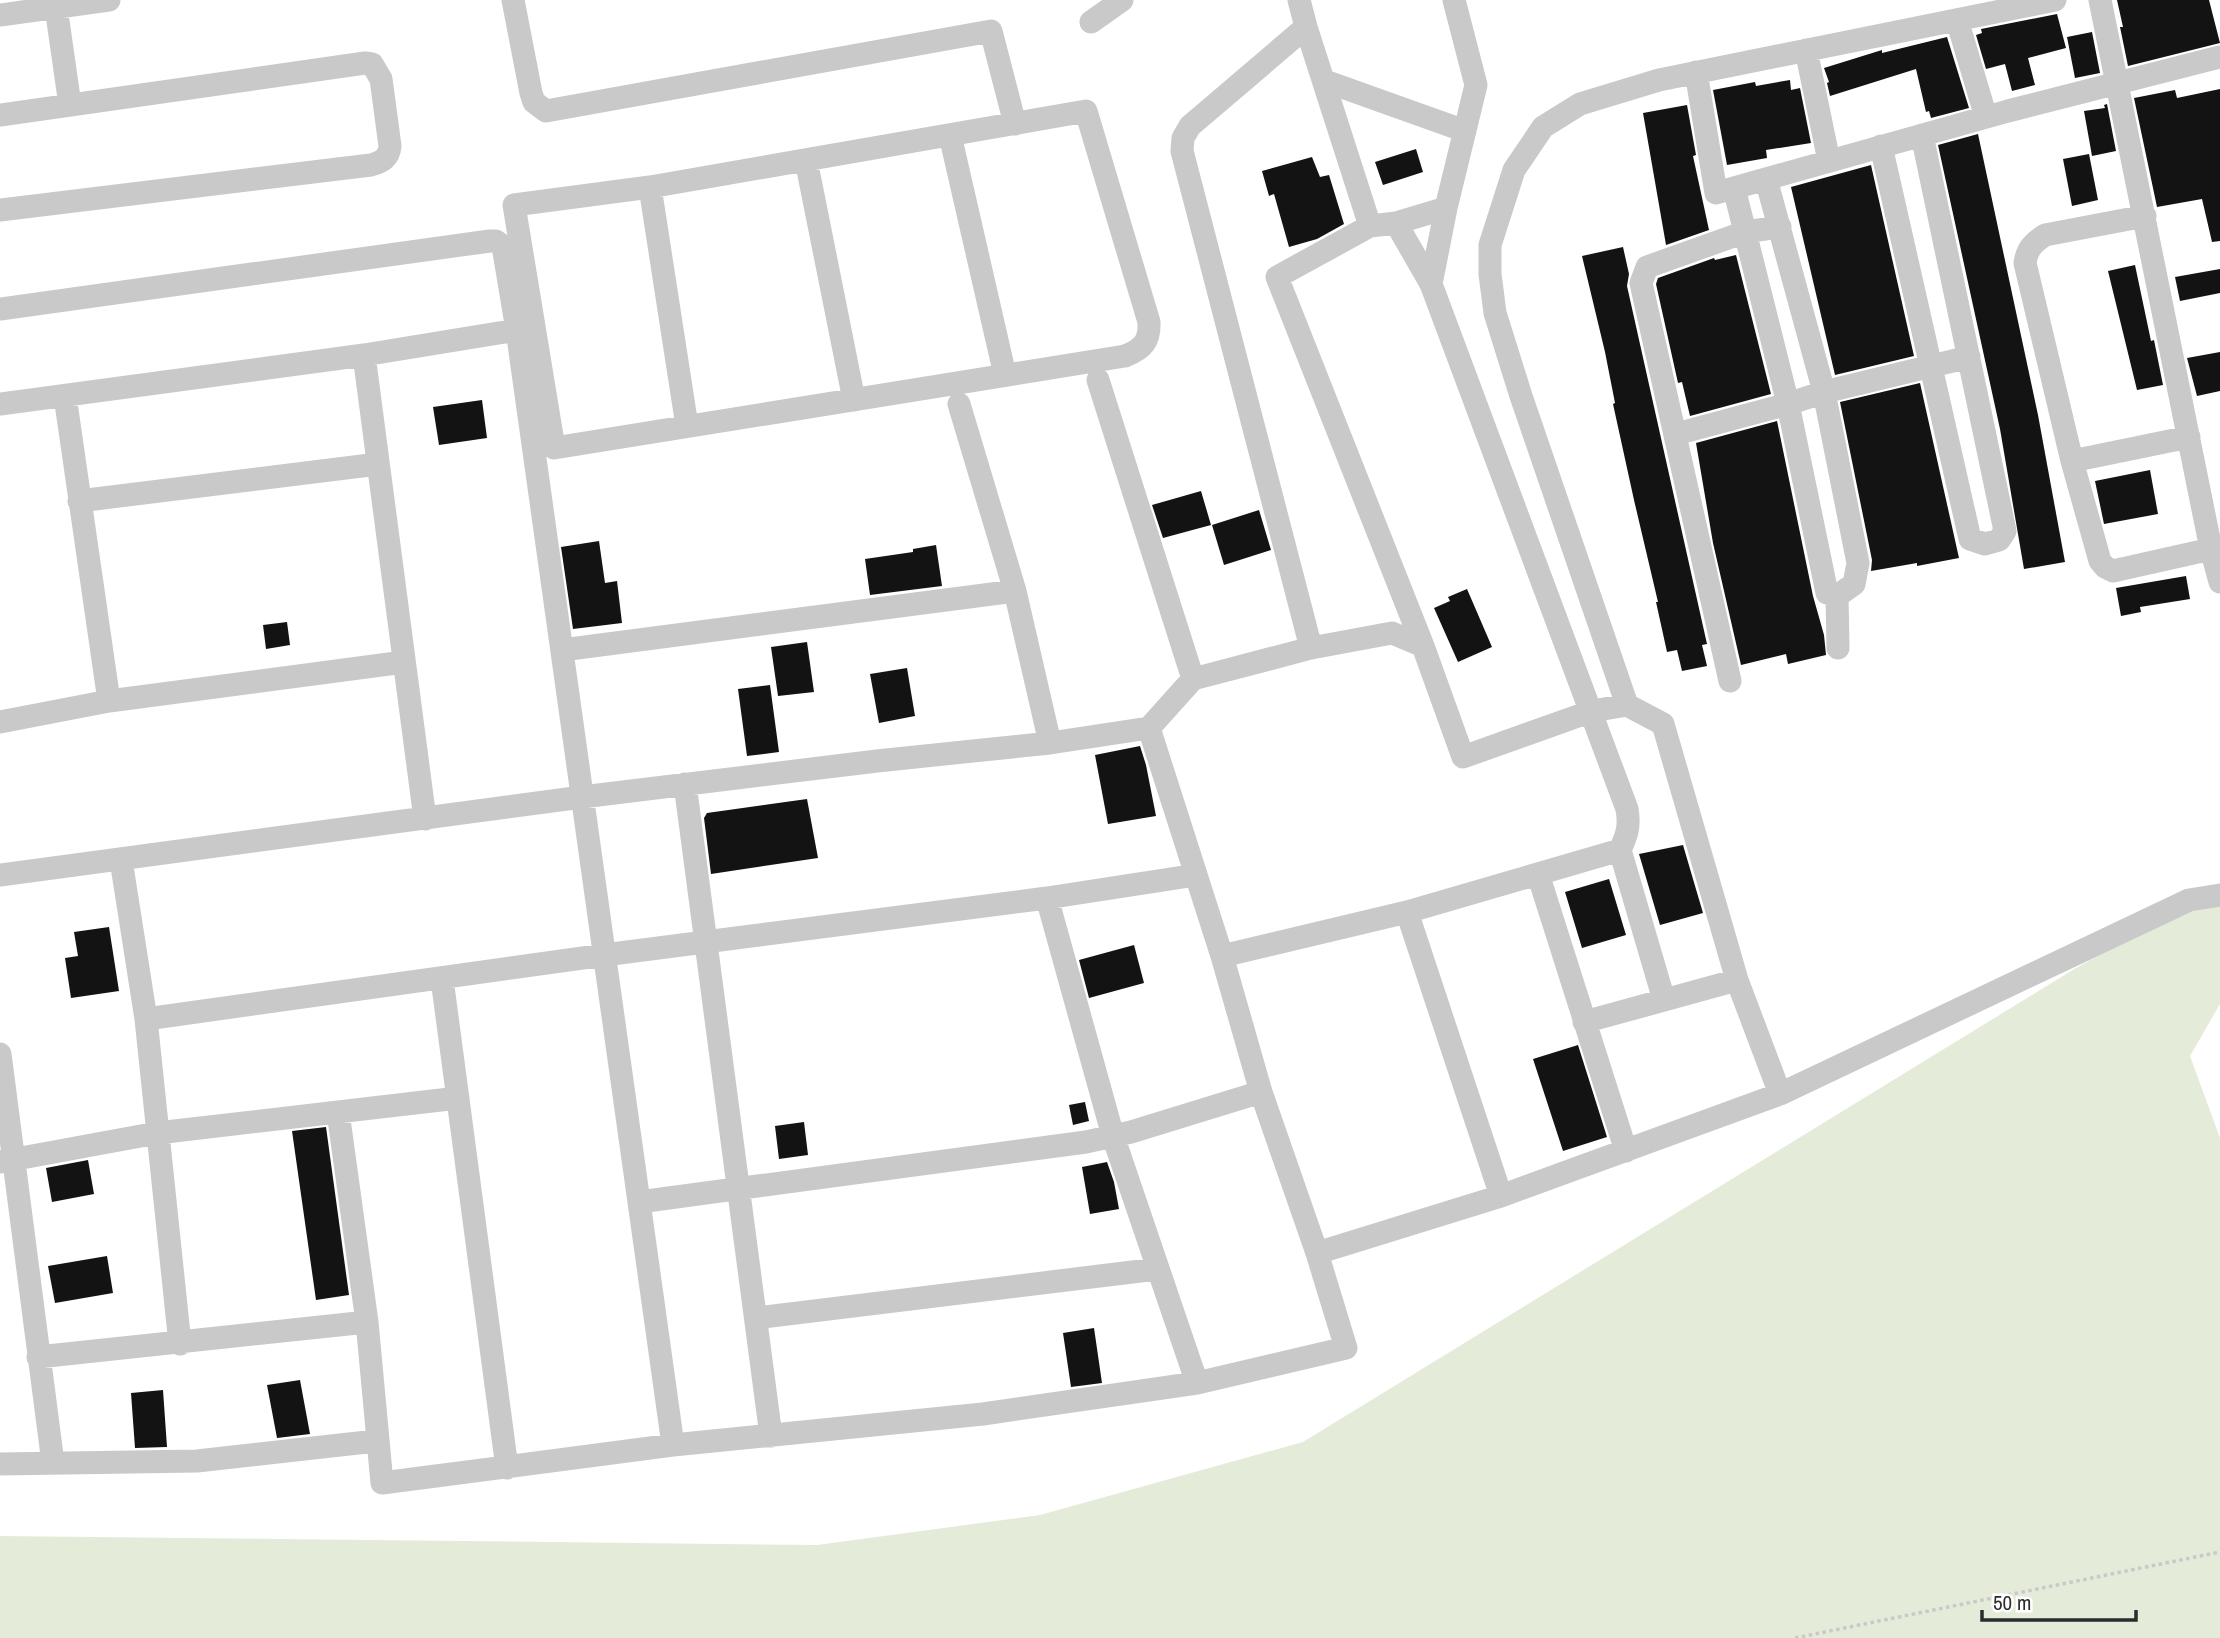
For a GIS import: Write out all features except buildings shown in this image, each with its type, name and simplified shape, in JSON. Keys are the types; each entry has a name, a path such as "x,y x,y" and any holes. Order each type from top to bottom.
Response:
{"street":[{"path":"0,15 109,0"},
{"path":"513,0 531,93 539,108 546,111 991,31 1015,124"},
{"path":"1091,22 1122,0"},
{"path":"1299,0 1370,226"},
{"path":"1431,284 1446,208 1476,85 1454,0"},
{"path":"1627,705 1495,313 1490,274 1490,245 1514,170 1543,127 1580,104 1659,80 2055,0"},
{"path":"2100,0 2211,549 2220,582"},
{"path":"56,7 69,105"},
{"path":"1957,20 1986,117"},
{"path":"1306,27 1190,126 1183,138 1182,152 1311,648"},
{"path":"1806,50 1829,161"},
{"path":"1696,72 1717,193 1986,117 2220,57"},
{"path":"0,115 365,62 372,64 381,79 389,153 385,159 371,165 0,211"},
{"path":"1325,81 1465,131"},
{"path":"1086,111 1149,322 1150,334 1145,345 1125,356 554,448 514,205 650,187 1015,124 1086,111"},
{"path":"950,135 1005,375"},
{"path":"1881,146 1970,539 1985,544 1999,540 2005,531 1922,135"},
{"path":"806,160 854,400"},
{"path":"1766,179 1824,391 1858,564 1854,584 1837,596"},
{"path":"650,187 687,426"},
{"path":"1734,188 1788,404 1826,593 1837,596"},
{"path":"1446,208 1396,223 1370,226 1278,276 1423,646 1462,757 1591,711 1627,705 1663,724 1737,980 1780,1094"},
{"path":"2145,216 2045,235 2027,252 2025,263 2072,461 2099,556 2105,567 2113,571 2211,549"},
{"path":"1396,223 1431,284 1627,809 1630,824 1620,850 1664,1000"},
{"path":"1730,681 1641,283 1647,267 1745,232 1780,226"},
{"path":"0,309 496,241 504,249 673,1445"},
{"path":"0,404 364,355 517,330"},
{"path":"364,355 425,819"},
{"path":"1676,435 1788,404 1824,391 1969,357"},
{"path":"1098,380 1193,679"},
{"path":"65,396 109,701"},
{"path":"959,404 1015,591 1050,743"},
{"path":"2072,461 2189,437"},
{"path":"79,501 378,464"},
{"path":"562,650 1015,591"},
{"path":"1837,596 1838,648"},
{"path":"0,875 582,797 1050,743 1149,728 1193,679 1311,648 1392,633 1423,646"},
{"path":"0,722 109,701 404,662"},
{"path":"338,1112 367,1322 382,1483 673,1445 983,1414 1198,1383 1346,1348 1317,1253 1261,1093 1222,956 1149,728"},
{"path":"685,784 771,1436"},
{"path":"1222,956 1407,912 1620,850"},
{"path":"121,860 146,1019 180,1344"},
{"path":"1538,874 1626,1151"},
{"path":"146,1019 604,955 708,944 1047,898 1196,875"},
{"path":"1317,1253 1501,1196 1780,1094 2189,900 2220,895"},
{"path":"1047,898 1113,1136 1198,1383"},
{"path":"1407,912 1501,1196"},
{"path":"442,979 507,1468"},
{"path":"1584,1022 1737,980"},
{"path":"0,1054 7,1160 53,1463"},
{"path":"639,1202 1086,1142 1261,1093"},
{"path":"7,1160 157,1133 458,1098"},
{"path":"756,1318 1157,1269"},
{"path":"38,1357 367,1322"},
{"path":"0,1464 197,1461 376,1441"}],"path":[{"path":"1795,1638 2220,1552"}],"green space":[{"path":"2220,899 2220,1004 2190,1056 2220,1138 2220,1638 0,1638 0,1536 817,1545 1040,1515 1303,1442 2076,968 2188,906"}]}
